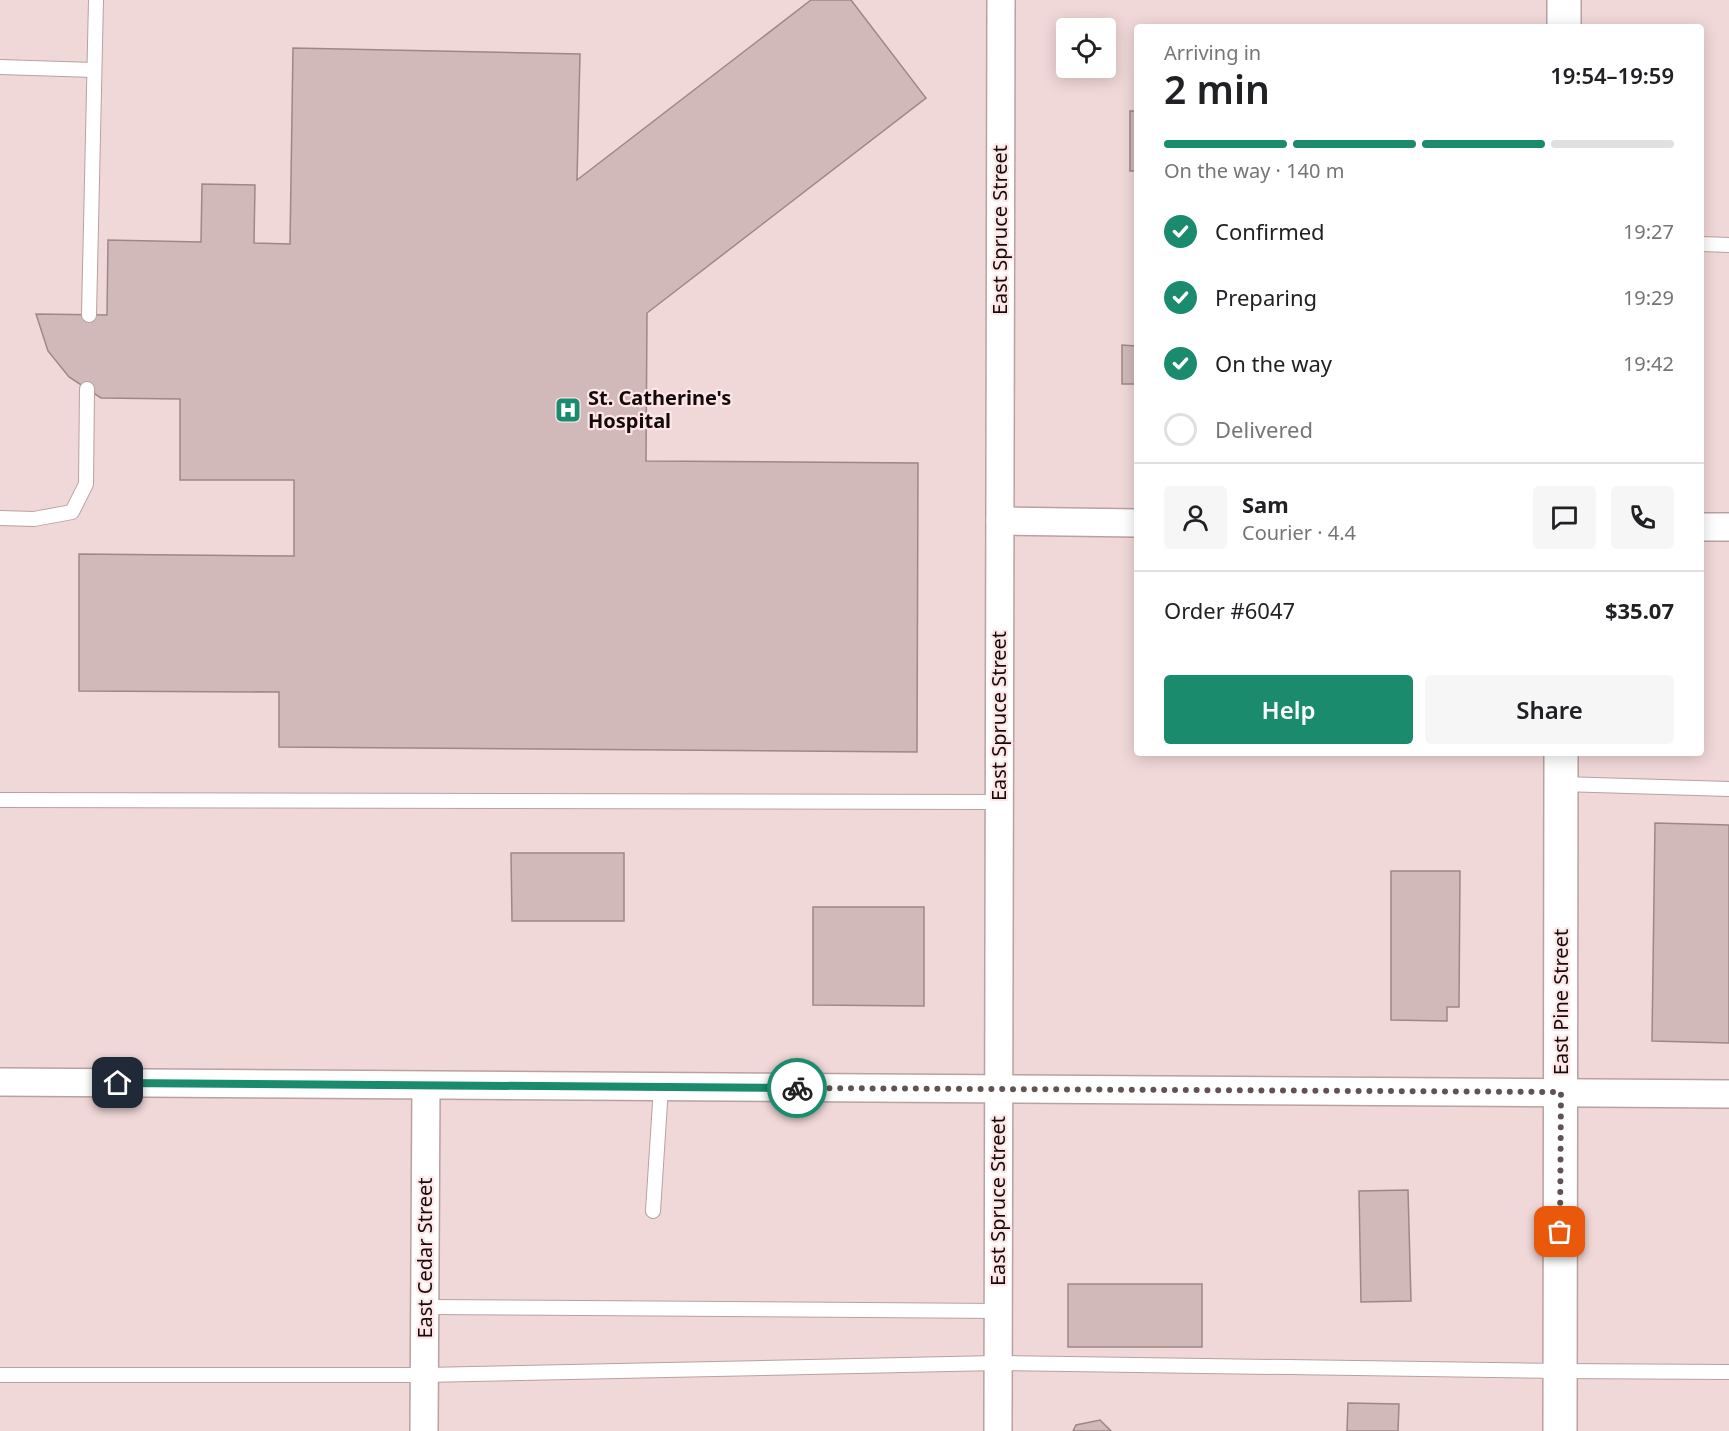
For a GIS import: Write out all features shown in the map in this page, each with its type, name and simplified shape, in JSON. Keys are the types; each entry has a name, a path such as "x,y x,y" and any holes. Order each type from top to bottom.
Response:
{"street":[{"name":"East Spruce Street","path":"998,1431 1001,0"},
{"path":"1564,0 1564,24"},
{"path":"1000,521 1134,523"},
{"path":"1704,527 1729,527"},
{"name":"East Pine Street","path":"1560,1431 1562,768"},
{"path":"0,1082 1729,1094"},
{"name":"East Cedar Street","path":"424,1431 426,1086"}],"lane":[{"path":"88,315 96,0"},
{"path":"0,67 94,70"},
{"path":"1704,244 1729,245"},
{"path":"0,518 34,519 72,512 86,484 87,389"},
{"path":"1562,768 1729,789"},
{"path":"0,800 999,802"},
{"path":"653,1211 661,1087"},
{"path":"426,1307 998,1311"},
{"path":"0,1375 424,1375 998,1364 1729,1372"}],"building":[{"path":"811,0 851,0 926,98 647,313 646,461 918,463 917,752 279,747 279,692 79,691 79,554 294,556 294,480 180,480 180,399 101,398 69,377 48,351 36,314 107,315 108,240 201,242 202,184 255,185 254,243 290,244 293,48 580,54 577,180"},
{"path":"1130,111 1134,111 1134,171 1130,171"},
{"path":"1122,345 1134,346 1134,384 1122,384"},
{"path":"1655,823 1729,825 1729,1043 1652,1041"},
{"path":"511,853 624,853 624,921 512,921"},
{"path":"1391,871 1460,871 1459,1007 1447,1007 1447,1021 1391,1020"},
{"path":"813,907 924,907 924,1006 813,1005"},
{"path":"1408,1190 1411,1301 1361,1302 1359,1191"},
{"path":"1068,1284 1202,1284 1202,1347 1068,1347"},
{"path":"1348,1403 1399,1404 1398,1431 1347,1431"},
{"path":"1100,1420 1111,1431 1073,1431 1076,1425"}],"way so far":[{"path":"797,1088 1561,1092 1560,1232"}],"place":[{"name":"St. Catherine's Hospital","path":"568,410"}],"route":[{"path":"118,1083 797,1088"}]}
